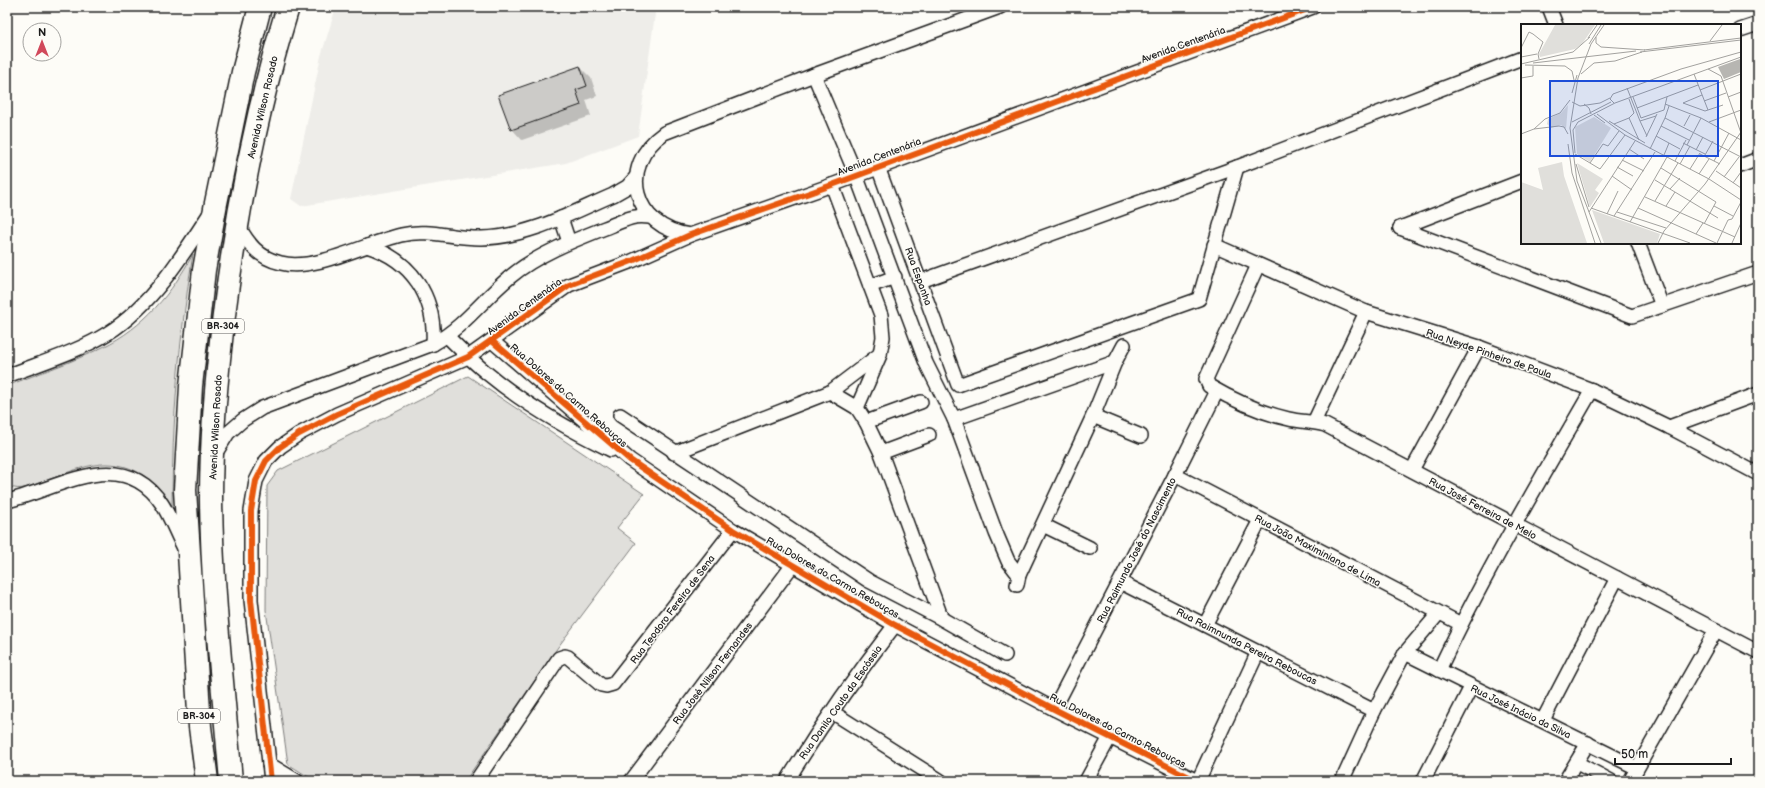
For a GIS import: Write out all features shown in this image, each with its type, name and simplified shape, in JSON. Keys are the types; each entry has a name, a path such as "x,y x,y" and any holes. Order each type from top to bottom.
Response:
{"highway":[{"name":"BR-304","path":"207,781 200,727 185,490 191,386 204,270 216,203 243,72 260,7"},
{"name":"Avenida Wilson Rosado","path":"231,781 217,604 211,498 213,412 219,352 237,224 257,126 276,48 288,7"}],"street":[{"path":"690,235 668,230 651,217 639,198 636,177 642,156 651,143 664,133 814,75 1000,7"},
{"name":"Avenida Centenária","path":"270,781 251,600 251,511 256,481 266,461 280,447 299,434 337,414 468,357 569,285 632,261 690,235 832,185 1313,7"},
{"path":"1549,7 1556,24"},
{"path":"1741,30 1758,24"},
{"path":"921,281 1237,166 1521,58"},
{"path":"814,75 856,175 926,363 954,419 996,533 1018,580 1093,416 1115,362 1124,345"},
{"path":"1741,166 1758,159"},
{"path":"1214,246 1237,166"},
{"name":"Rua Espanha","path":"878,167 921,281 958,386 1199,299 1214,246"},
{"path":"237,224 249,244 263,255 280,263 295,265 315,262 402,235 422,233 442,234 480,239 503,237 526,232 614,195 627,187 636,177"},
{"path":"1521,181 1400,228 1632,316 1758,273"},
{"path":"832,185 881,315 883,337 880,354 857,408"},
{"path":"7,376 86,345 109,333 145,301 184,254 216,203"},
{"path":"213,457 228,433 243,420 262,408 433,344 447,336 465,322 492,293 511,276 569,242 634,217 651,217"},
{"path":"561,218 569,242"},
{"path":"1638,244 1662,306"},
{"path":"367,246 391,256 408,269 420,286 432,316 434,327 433,344"},
{"name":"Rua Neyde Pinheiro de Paula","path":"1214,246 1366,312 1479,347 1592,390 1669,427 1758,474"},
{"name":"Rua José Ferreira de Melo","path":"1258,265 1206,379 1209,386 1271,415 1291,420 1314,422 1325,425 1412,470 1514,526 1758,652"},
{"path":"870,286 895,277"},
{"path":"1314,422 1366,312"},
{"name":"Rua Dolores do Carmo Rebouças","path":"447,336 468,357 500,383 577,434 630,460"},
{"name":"Rua Dolores do Carmo Rebouças","path":"492,341 630,460 732,530 895,625 1110,738 1198,781"},
{"path":"1412,470 1479,347"},
{"path":"674,453 830,392 880,354"},
{"path":"954,419 1115,362"},
{"path":"1439,670 1461,624 1514,526 1592,390"},
{"name":"Rua Raimundo José do Nascimento","path":"1054,709 1217,391"},
{"path":"830,392 857,408 866,422 881,453 942,619"},
{"path":"1669,427 1758,394"},
{"path":"866,422 920,402"},
{"path":"620,415 674,453 868,581 942,619 1005,656"},
{"path":"1093,416 1140,436"},
{"path":"881,453 930,435"},
{"path":"10,497 100,473 120,473 136,478 149,488 162,504 189,559"},
{"name":"Rua João Maximiniano de Lima","path":"1175,475 1461,624"},
{"path":"1205,625 1260,520"},
{"path":"1043,525 1090,548"},
{"name":"Rua Teodoro Fereira de Sena","path":"476,781 561,656 568,657 601,685 610,686 616,682 732,530"},
{"name":"Rua José Nilson Fernandes","path":"631,781 792,566"},
{"path":"1543,720 1617,578"},
{"name":"Rua Raimnunda Pereira Reboucas","path":"1120,582 1374,711"},
{"path":"1342,781 1374,711 1405,653 1439,613"},
{"name":"Rua Danilo Couto da Escóssia","path":"787,781 832,712 871,656 895,625"},
{"path":"1630,781 1716,630"},
{"path":"1198,781 1258,652"},
{"name":"Rua José Inácio da Silva","path":"1405,653 1471,687 1543,720 1637,768"},
{"path":"1423,781 1471,687"},
{"path":"832,712 941,781"},
{"path":"1086,781 1110,738"},
{"path":"1565,781 1588,743"},
{"path":"1577,763 1611,781"},
{"path":"269,764 297,781"}],"shaded area":[{"path":"336,7 656,7 638,136 566,163 301,206 291,199 321,56"},
{"path":"193,254 177,380 173,444 172,508 166,498 150,480 130,468 118,465 106,464 88,466 26,488 12,488 7,486 7,386 68,363 103,347 131,330 156,308 176,282"},
{"path":"468,376 644,494 617,528 636,543 558,647 465,781 315,781 288,764 266,610 267,486 278,471"}],"building":[{"path":"580,66 587,86 576,90 581,105 511,130 498,95"}],"cycle path":[{"path":"271,781 251,600 251,511 256,481 266,461 280,447 299,434 337,414 468,357 569,285 632,261 690,235 832,185 1313,7"},
{"path":"492,341 630,460 733,530 895,625 1054,709 1197,781"}]}
